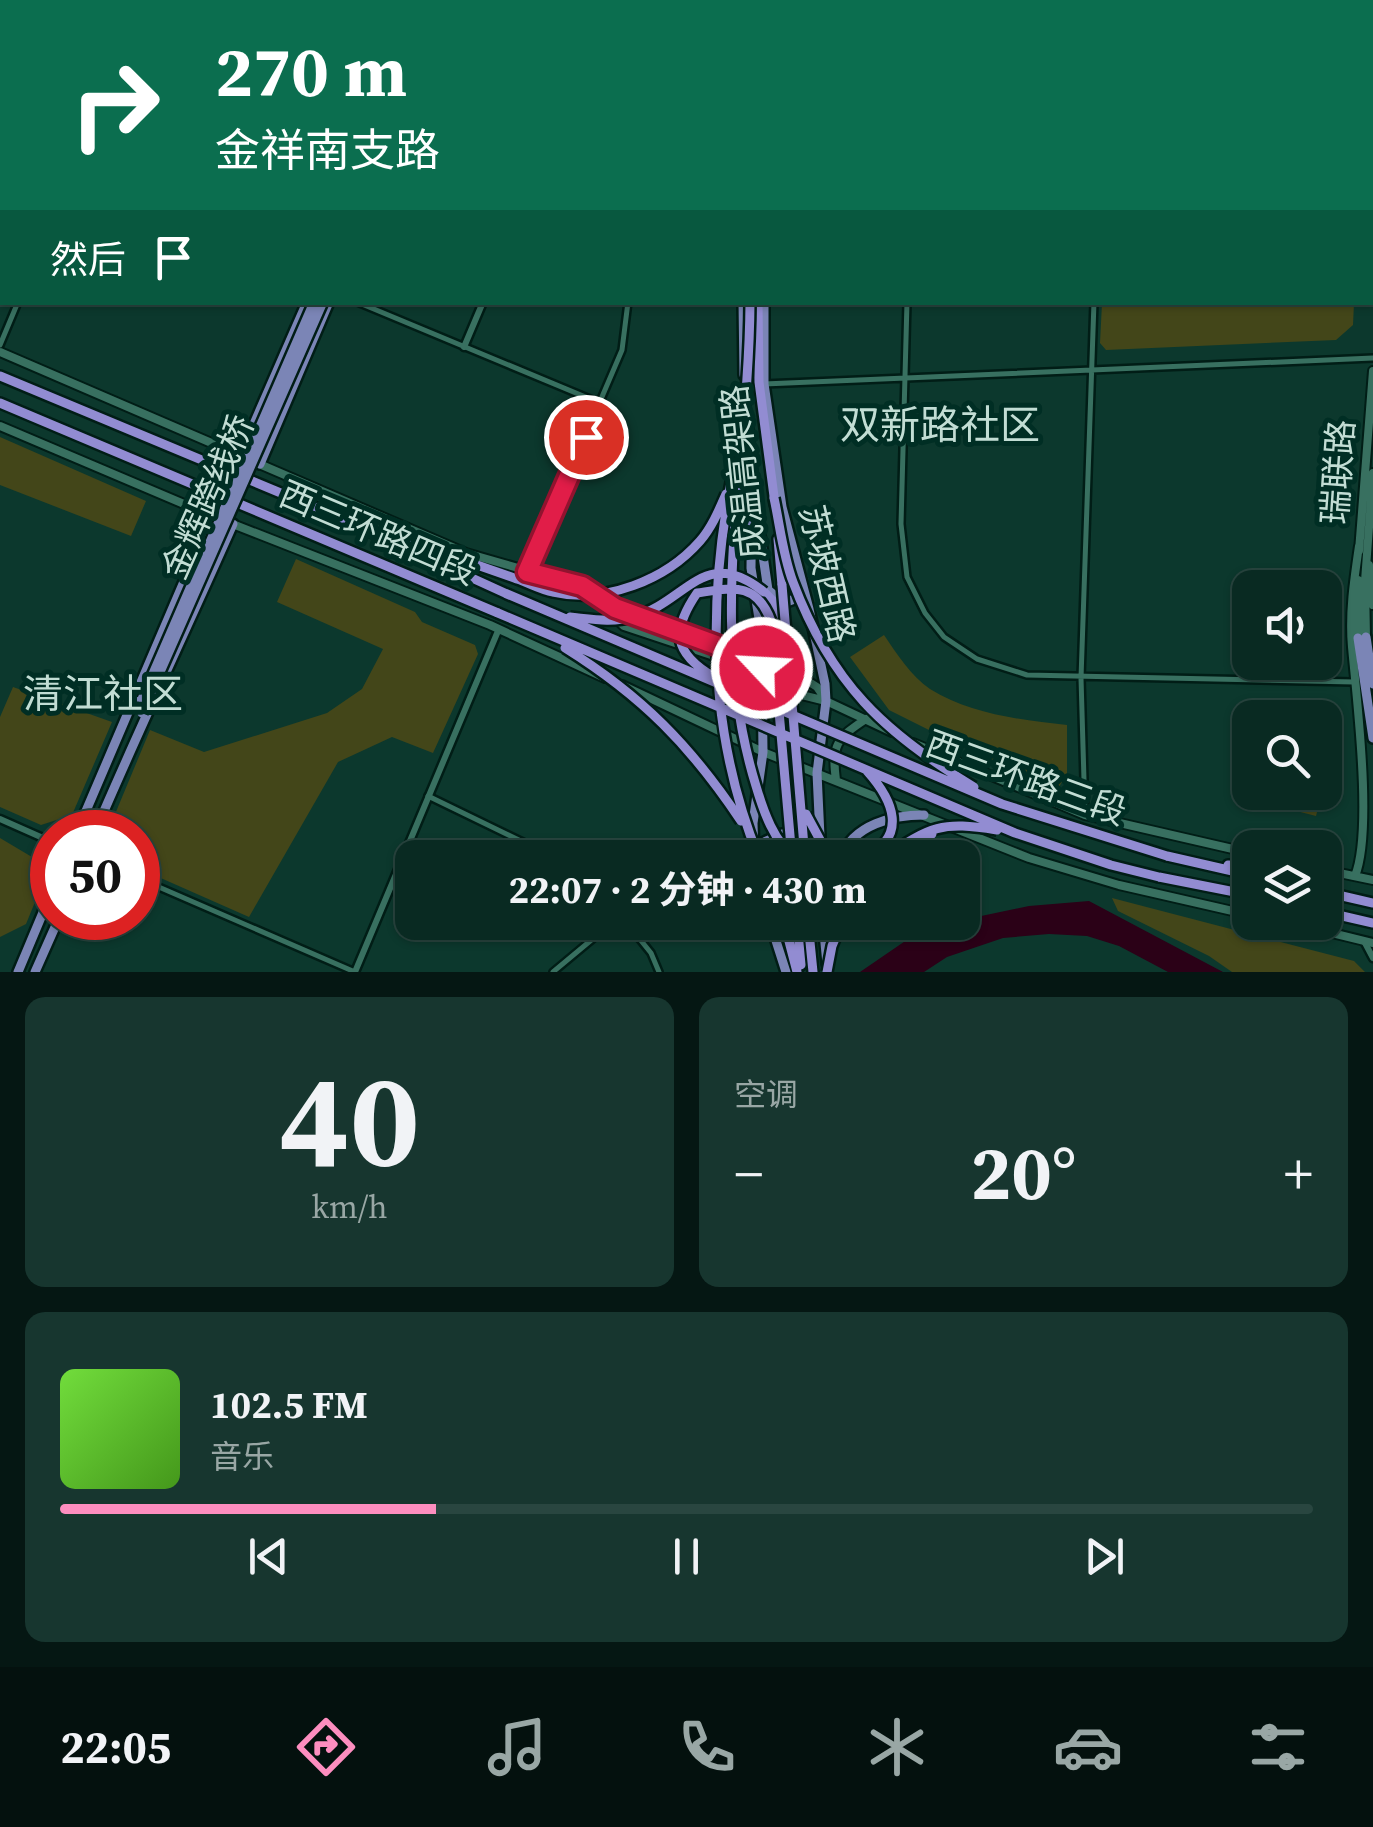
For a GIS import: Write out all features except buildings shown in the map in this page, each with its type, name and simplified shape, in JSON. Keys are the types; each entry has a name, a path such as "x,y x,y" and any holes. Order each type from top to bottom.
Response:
{"highway":[{"path":"746,305 748,375 731,555 732,672 738,720 761,803 779,840"},
{"name":"成温高架路","path":"761,305 759,382 788,636 805,840"},
{"name":"西三环路四段","path":"2,377 336,516 507,594 788,713"},
{"name":"西三环路四段","path":"0,403 791,737"},
{"name":"成温高架路","path":"741,435 718,584 717,675 727,751 751,840"},
{"path":"336,516 552,592 590,595 636,585 688,553 704,538 731,482"},
{"path":"774,498 791,579 822,647 844,682 890,730 928,759 1002,804"},
{"path":"560,616 606,621 634,617 664,604 696,579 719,571 746,578 773,600 788,636"},
{"path":"747,696 697,666 679,641 682,615 696,594 744,590 764,603 772,621 792,840"},
{"path":"542,633 606,674 665,722 713,779 747,829"},
{"name":"西三环路三段","path":"788,713 1002,804 1167,856 1232,871"},
{"name":"西三环路三段","path":"791,737 1015,833 1111,865 1232,891"},
{"path":"866,768 893,808 886,840"},
{"path":"801,794 809,823 819,840"},
{"path":"924,840 958,824"},
{"path":"914,840 934,828 958,824 1015,833"},
{"path":"1204,865 1232,866"},
{"path":"1342,896 1373,904"},
{"path":"1342,916 1373,924"},
{"path":"789,940 799,972"},
{"path":"798,940 799,972"},
{"path":"810,940 813,972"},
{"path":"828,972 834,940"}],"main road":[{"path":"240,456 309,305"},
{"name":"金辉跨线桥","path":"141,708 309,305"},
{"path":"260,464 325,305"},
{"name":"金辉跨线桥","path":"141,708 325,305"},
{"name":"苏坡西路","path":"746,305 742,344 752,478 751,568 762,668 756,840"},
{"name":"苏坡西路","path":"761,305 764,384 782,507 826,701 817,773 820,840"},
{"path":"0,349 466,553 582,586 624,626 747,667 806,680 817,687 826,701"},
{"name":"瑞联路","path":"1362,637 1373,371"},
{"path":"0,426 498,631 762,752 1064,870 1232,910"},
{"name":"瑞联路","path":"1366,544 1373,473"},
{"path":"752,478 768,590 773,597 790,603 802,587"},
{"path":"87,810 212,516"},
{"path":"131,744 150,714 233,524"},
{"path":"1366,544 1373,606"},
{"path":"1355,876 1371,851 1366,739 1351,626 1366,544"},
{"path":"1362,637 1373,684"},
{"path":"1362,637 1373,738"},
{"path":"761,685 826,701 920,746 1085,814 1232,849"},
{"path":"120,736 141,708"},
{"path":"104,810 141,708"},
{"path":"836,780 834,754 838,742 845,732 866,720"},
{"path":"853,840 894,815 924,815"},
{"path":"774,840 782,834 796,833 799,840"},
{"path":"1342,873 1373,880"},
{"path":"1342,935 1373,943"},
{"path":"18,972 32,940"},
{"path":"35,972 49,940"},
{"path":"776,940 786,972"},
{"path":"825,940 828,972"}],"street":[{"path":"0,349 17,305"},
{"path":"364,305 600,403"},
{"path":"464,346 481,305"},
{"path":"527,572 622,350 628,305"},
{"path":"907,305 901,524 907,577 925,613 944,637 976,659 1027,675 1357,682"},
{"path":"1085,814 1081,678 1094,305"},
{"path":"764,384 1373,358"},
{"path":"160,888 355,972 498,631"},
{"path":"428,796 519,840"},
{"path":"0,819 30,832"},
{"path":"553,972 591,940"},
{"path":"640,940 659,972"},
{"path":"1363,940 1373,958"}],"green space":[{"path":"1102,305 1354,305 1353,325 1336,340 1106,350 1100,343"},
{"path":"0,437 146,501 131,536 0,485"},
{"path":"296,559 415,612 422,622 475,645 478,654 433,753 392,737 338,762 249,917 160,878 160,810 117,810 150,730 204,752 327,713 362,689 383,649 277,602"},
{"path":"884,635 917,678 945,698 996,714 1067,725 1067,773 1059,787 983,757 889,710 850,657"},
{"path":"13,687 112,722 74,810 30,810 30,820 0,807 0,717"},
{"path":"1293,810 1318,810 1316,816"},
{"path":"0,838 30,856 30,914 26,924 0,937"},
{"path":"1112,898 1232,929 1232,940 1273,940 1354,961 1365,972 1232,972 1209,956 1118,911"}],"shaded area":[{"path":"1089,901 1223,972 1168,972 1119,946 1087,936 1049,934 1003,938 947,957 924,972 860,972 907,940 980,940 980,916 1029,906"}],"district":[{"name":"双新路社区","path":"940,425"},
{"name":"清江社区","path":"103,694"}],"route":[{"path":"586,437 527,572 582,586 615,608 749,657 762,668"}]}
